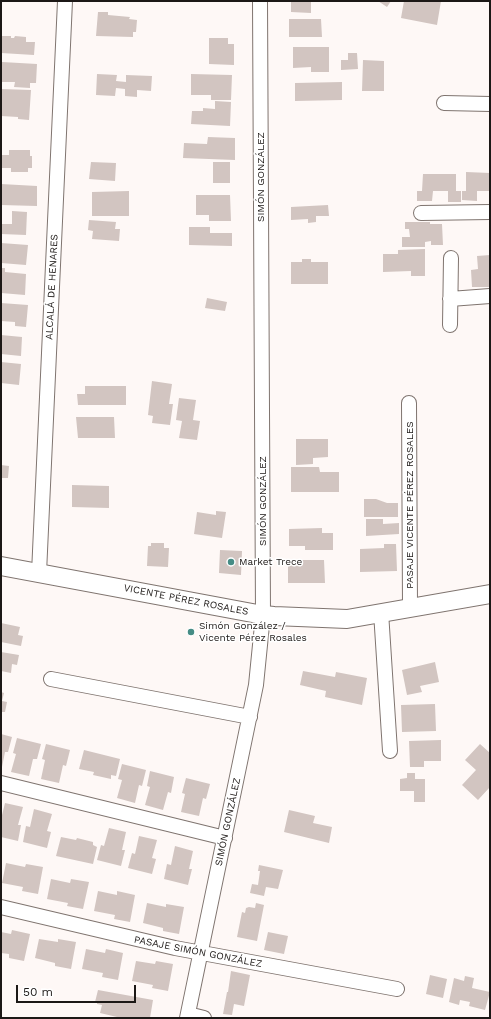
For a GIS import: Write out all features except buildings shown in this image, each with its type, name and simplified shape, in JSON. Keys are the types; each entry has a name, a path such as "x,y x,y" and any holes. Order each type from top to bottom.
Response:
{"street":[{"name":"ALCALÁ DE HENARES","path":"39,573 65,1"},
{"name":"SIMÓN GONZÁLEZ","path":"187,1016 250,717 256,685 263,615 260,1"},
{"path":"444,103 490,104"},
{"path":"421,213 490,212"},
{"path":"450,325 451,258"},
{"path":"450,299 490,296"},
{"name":"PASAJE VICENTE PÉREZ ROSALES","path":"409,403 410,607"},
{"name":"VICENTE PÉREZ ROSALES","path":"1,566 263,615 348,618 490,594"},
{"path":"381,612 390,751"},
{"path":"51,679 250,717"},
{"path":"1,783 225,838"},
{"name":"PASAJE SIMÓN GONZÁLEZ","path":"1,907 201,953 397,989"},
{"path":"187,1016 204,1018"}],"place":[{"name":"Market Trece","path":"231,562"},
{"name":"Simón González / Vicente Pérez Rosales","path":"191,632"}]}
